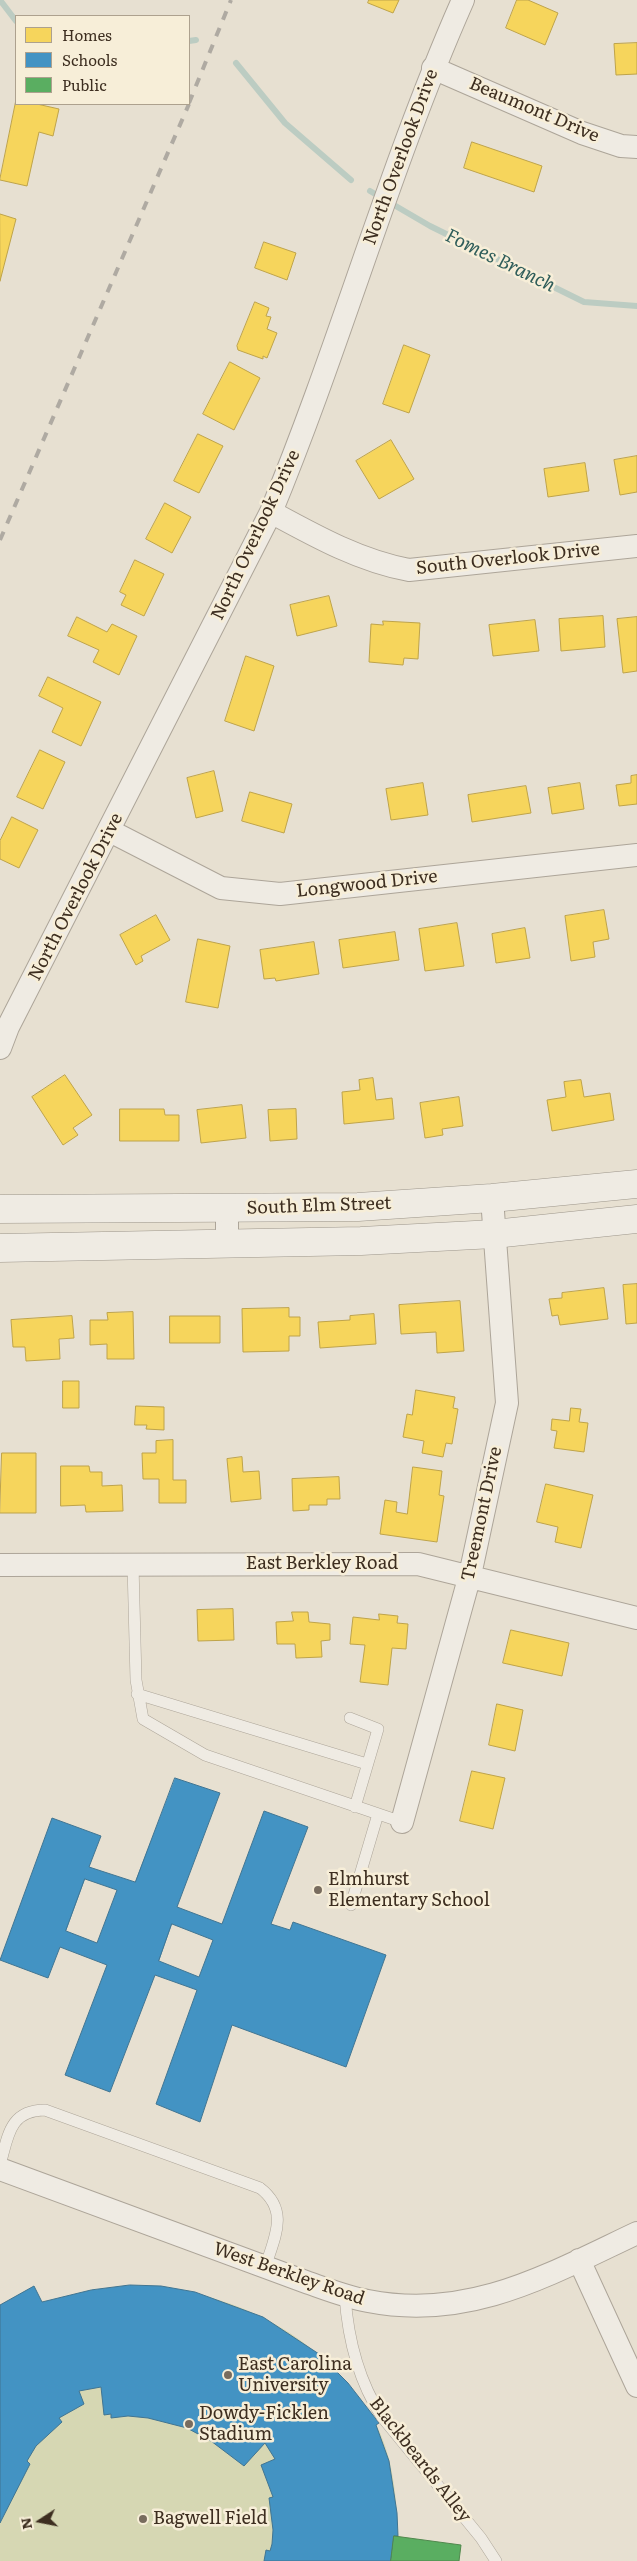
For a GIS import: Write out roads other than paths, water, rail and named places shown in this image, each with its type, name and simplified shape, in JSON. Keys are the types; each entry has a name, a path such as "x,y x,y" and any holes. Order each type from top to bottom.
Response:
{"street":[{"name":"North Overlook Drive","path":"0,1048 8,1027 110,831 271,512 302,436 433,68 462,0"},
{"name":"Beaumont Drive","path":"433,68 582,133 621,146 637,147"},
{"name":"South Overlook Drive","path":"271,512 349,552 383,565 409,570 637,546"},
{"name":"Longwood Drive","path":"110,831 221,888 280,894 637,855"},
{"name":"South Elm Street","path":"0,1209 358,1207 492,1198 637,1184"},
{"name":"Treemont Drive","path":"402,1822 470,1575 507,1403 492,1198"},
{"path":"227,1209 227,1243"},
{"name":"South Elm Street","path":"0,1248 361,1241 494,1234 637,1219"},
{"name":"East Berkley Road","path":"0,1565 418,1564 470,1575 637,1618"},
{"name":"West Berkley Road","path":"0,2169 345,2296 392,2305 455,2304 485,2298 579,2260 637,2233"},
{"path":"579,2260 637,2386"}],"lane":[{"path":"134,1565 137,1694 143,1720 205,1754 402,1822"},
{"path":"137,1694 367,1764"},
{"path":"350,1718 378,1729 355,1806"},
{"path":"351,1906 378,1814"},
{"path":"0,2165 14,2122 23,2114 33,2110 45,2110 260,2188 270,2195 276,2206 278,2219 265,2268"},
{"name":"Blackbeards Alley","path":"345,2296 352,2348 357,2367 372,2402 482,2538 496,2561"}],"waterway":[{"name":"Fomes Branch","path":"0,0 15,20"},
{"name":"Fomes Branch","path":"190,41 196,40"},
{"name":"Fomes Branch","path":"236,63 285,123 351,180"},
{"name":"Fomes Branch","path":"370,191 430,226 584,302 637,306"}],"railway":[{"path":"190,101 231,0"},
{"path":"0,540 189,105"}],"place":[{"name":"Elmhurst Elementary School","path":"318,1890"},
{"name":"East Carolina University","path":"228,2375"},
{"name":"Dowdy-Ficklen Stadium","path":"189,2424"},
{"name":"Bagwell Field","path":"143,2519"}]}
